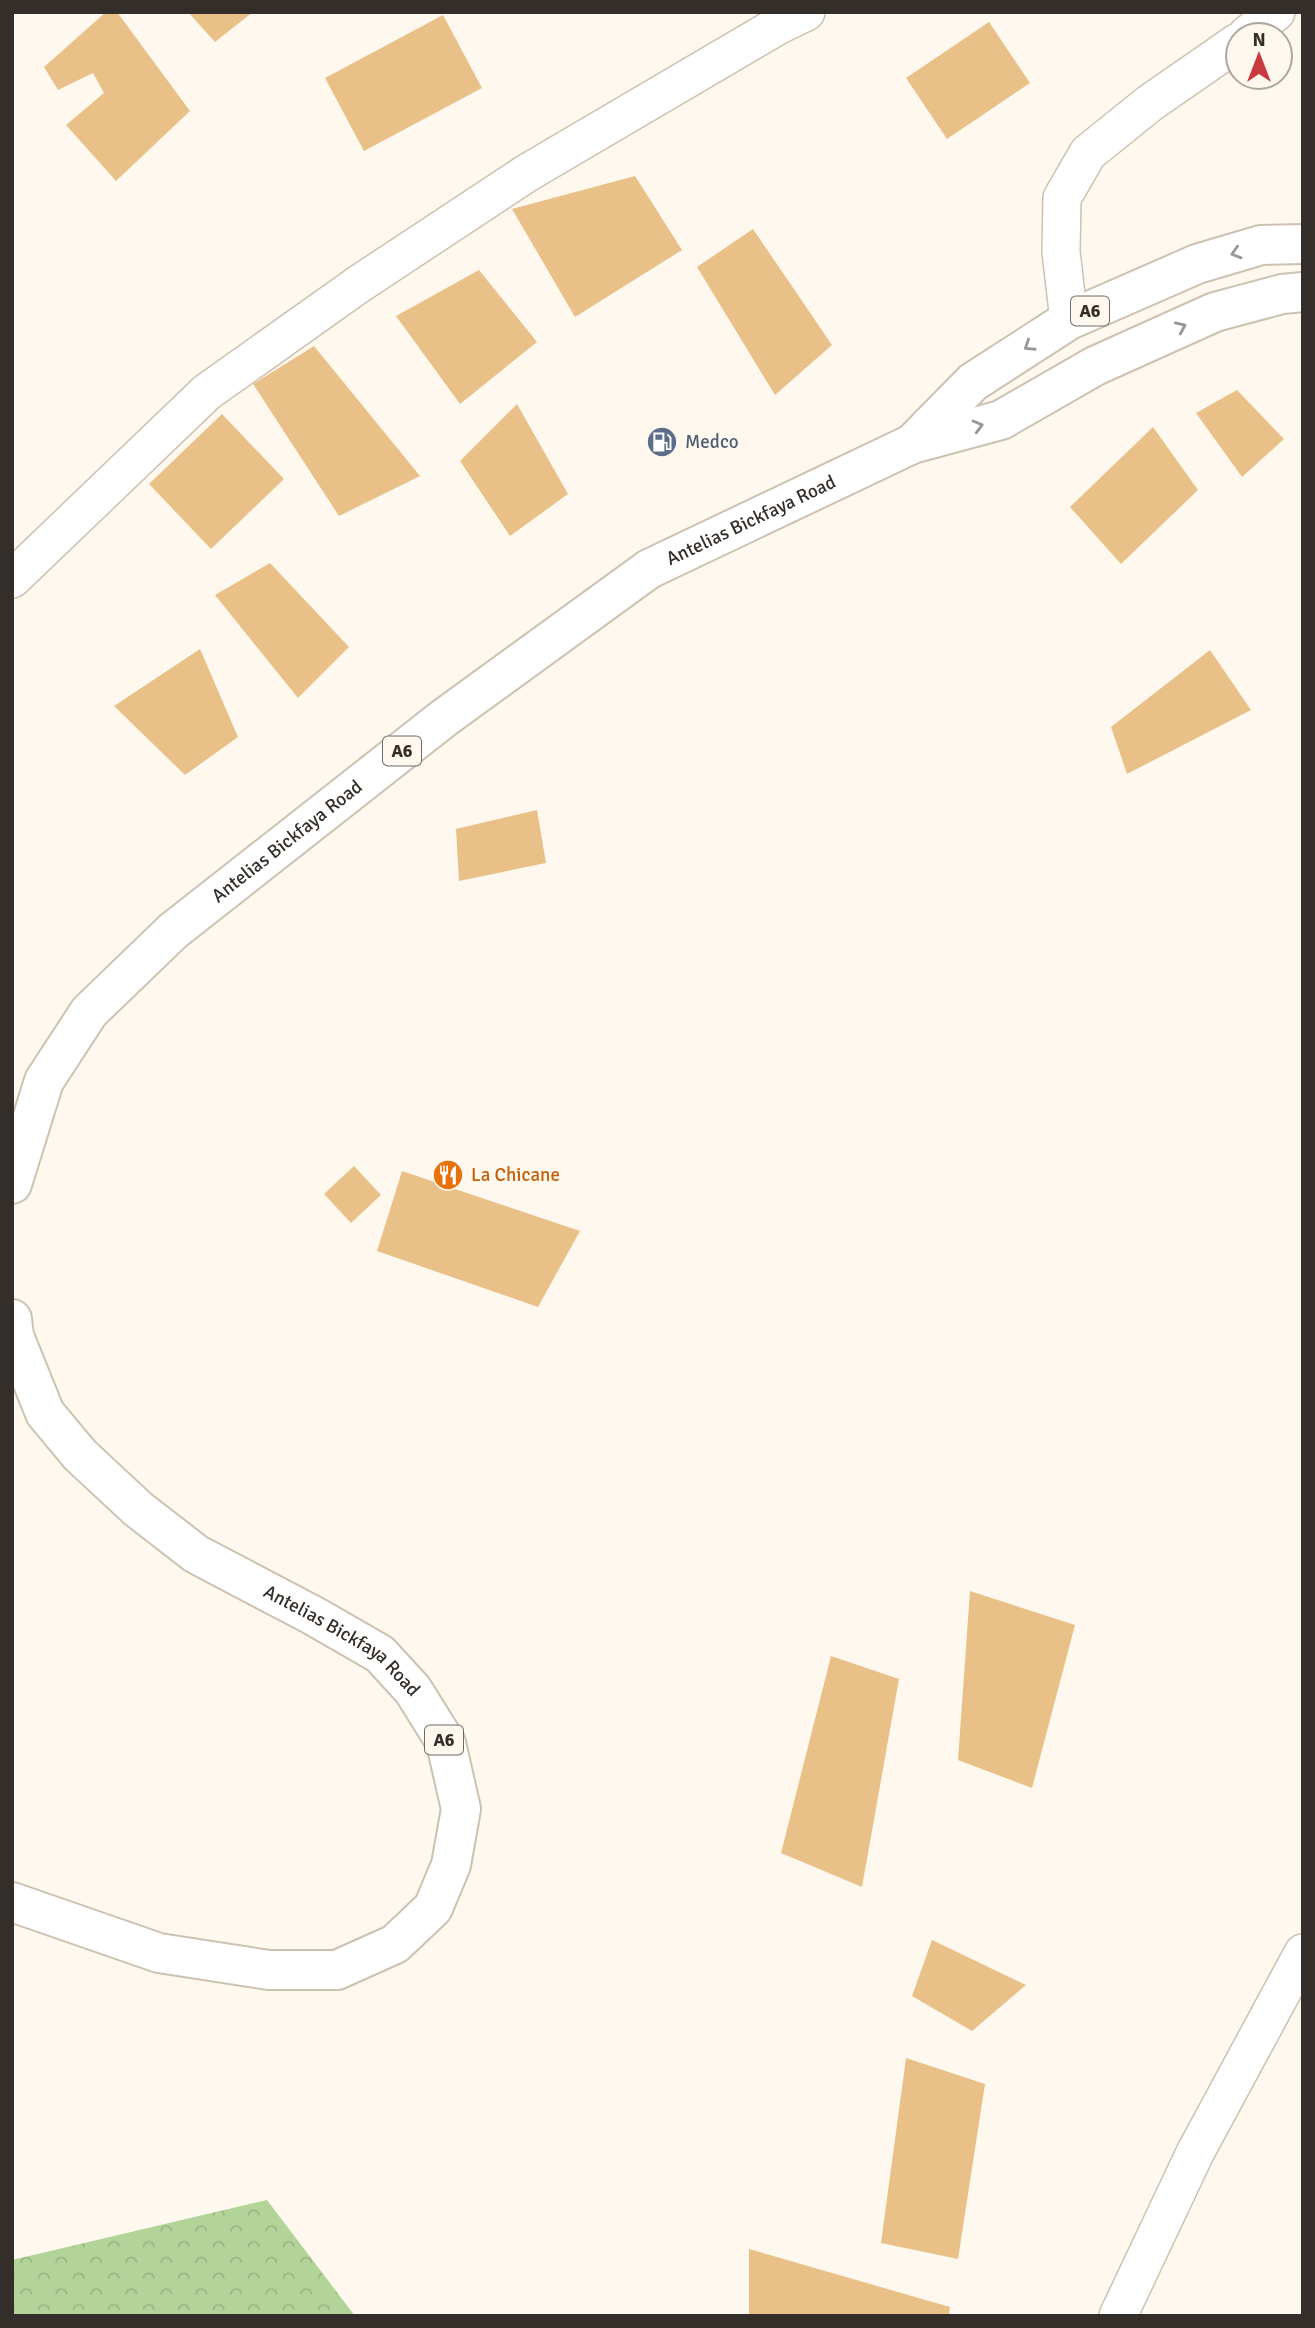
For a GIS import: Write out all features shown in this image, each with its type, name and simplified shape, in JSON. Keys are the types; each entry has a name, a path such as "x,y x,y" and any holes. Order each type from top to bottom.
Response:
{"highway":[{"name":"Antelias Bickfaya Road","path":"912,444 973,382 1069,320 1197,264 1261,245 1303,244"},
{"name":"Antelias Bickfaya Road","path":"12,1184 44,1081 89,1012 173,931 444,718 649,569 912,444 1001,420 1095,366 1215,312 1282,294 1303,292"},
{"name":"Antelias Bickfaya Road","path":"12,1319 14,1336 45,1413 99,1474 138,1509 196,1554 380,1654 413,1689 446,1743 461,1809 451,1865 433,1908 395,1944 337,1970 268,1970 159,1953 12,1902"}],"street":[{"path":"12,579 207,392 359,284 527,173 779,24 806,12"},
{"path":"1069,320 1061,252 1062,198 1088,153 1150,103 1224,52"},
{"path":"1118,2316 1195,2153 1303,1953"}],"green space":[{"path":"267,2200 355,2316 12,2316 12,2260"}],"building":[{"path":"106,12 117,12 190,111 116,181 66,125 104,93 93,73 58,90 44,67"},
{"path":"188,12 253,12 215,42"},
{"path":"443,15 482,88 364,151 325,78"},
{"path":"989,22 1030,83 947,139 906,78"},
{"path":"635,176 682,250 575,317 512,209"},
{"path":"753,229 832,345 775,395 697,267"},
{"path":"479,270 537,342 460,404 396,316"},
{"path":"314,346 420,476 339,516 253,384"},
{"path":"1237,390 1284,439 1242,477 1196,413"},
{"path":"517,404 568,494 510,536 460,461"},
{"path":"222,414 284,479 211,549 149,484"},
{"path":"1153,427 1198,490 1121,564 1070,507"},
{"path":"270,563 349,647 298,698 215,595"},
{"path":"200,649 238,737 185,775 114,706"},
{"path":"1210,650 1251,710 1127,774 1111,727"},
{"path":"537,810 546,863 459,881 456,829"},
{"path":"354,1166 381,1195 351,1223 324,1194"},
{"path":"402,1171 580,1231 538,1307 377,1251"},
{"path":"970,1591 1075,1625 1032,1788 958,1760"},
{"path":"831,1656 899,1679 862,1887 781,1853"},
{"path":"932,1940 1026,1985 972,2031 912,1996"},
{"path":"906,2058 985,2084 958,2259 881,2243"},
{"path":"749,2249 950,2307 949,2316 749,2316"}],"place":[{"name":"Medco","path":"662,442"},
{"name":"La Chicane","path":"448,1175"}]}
